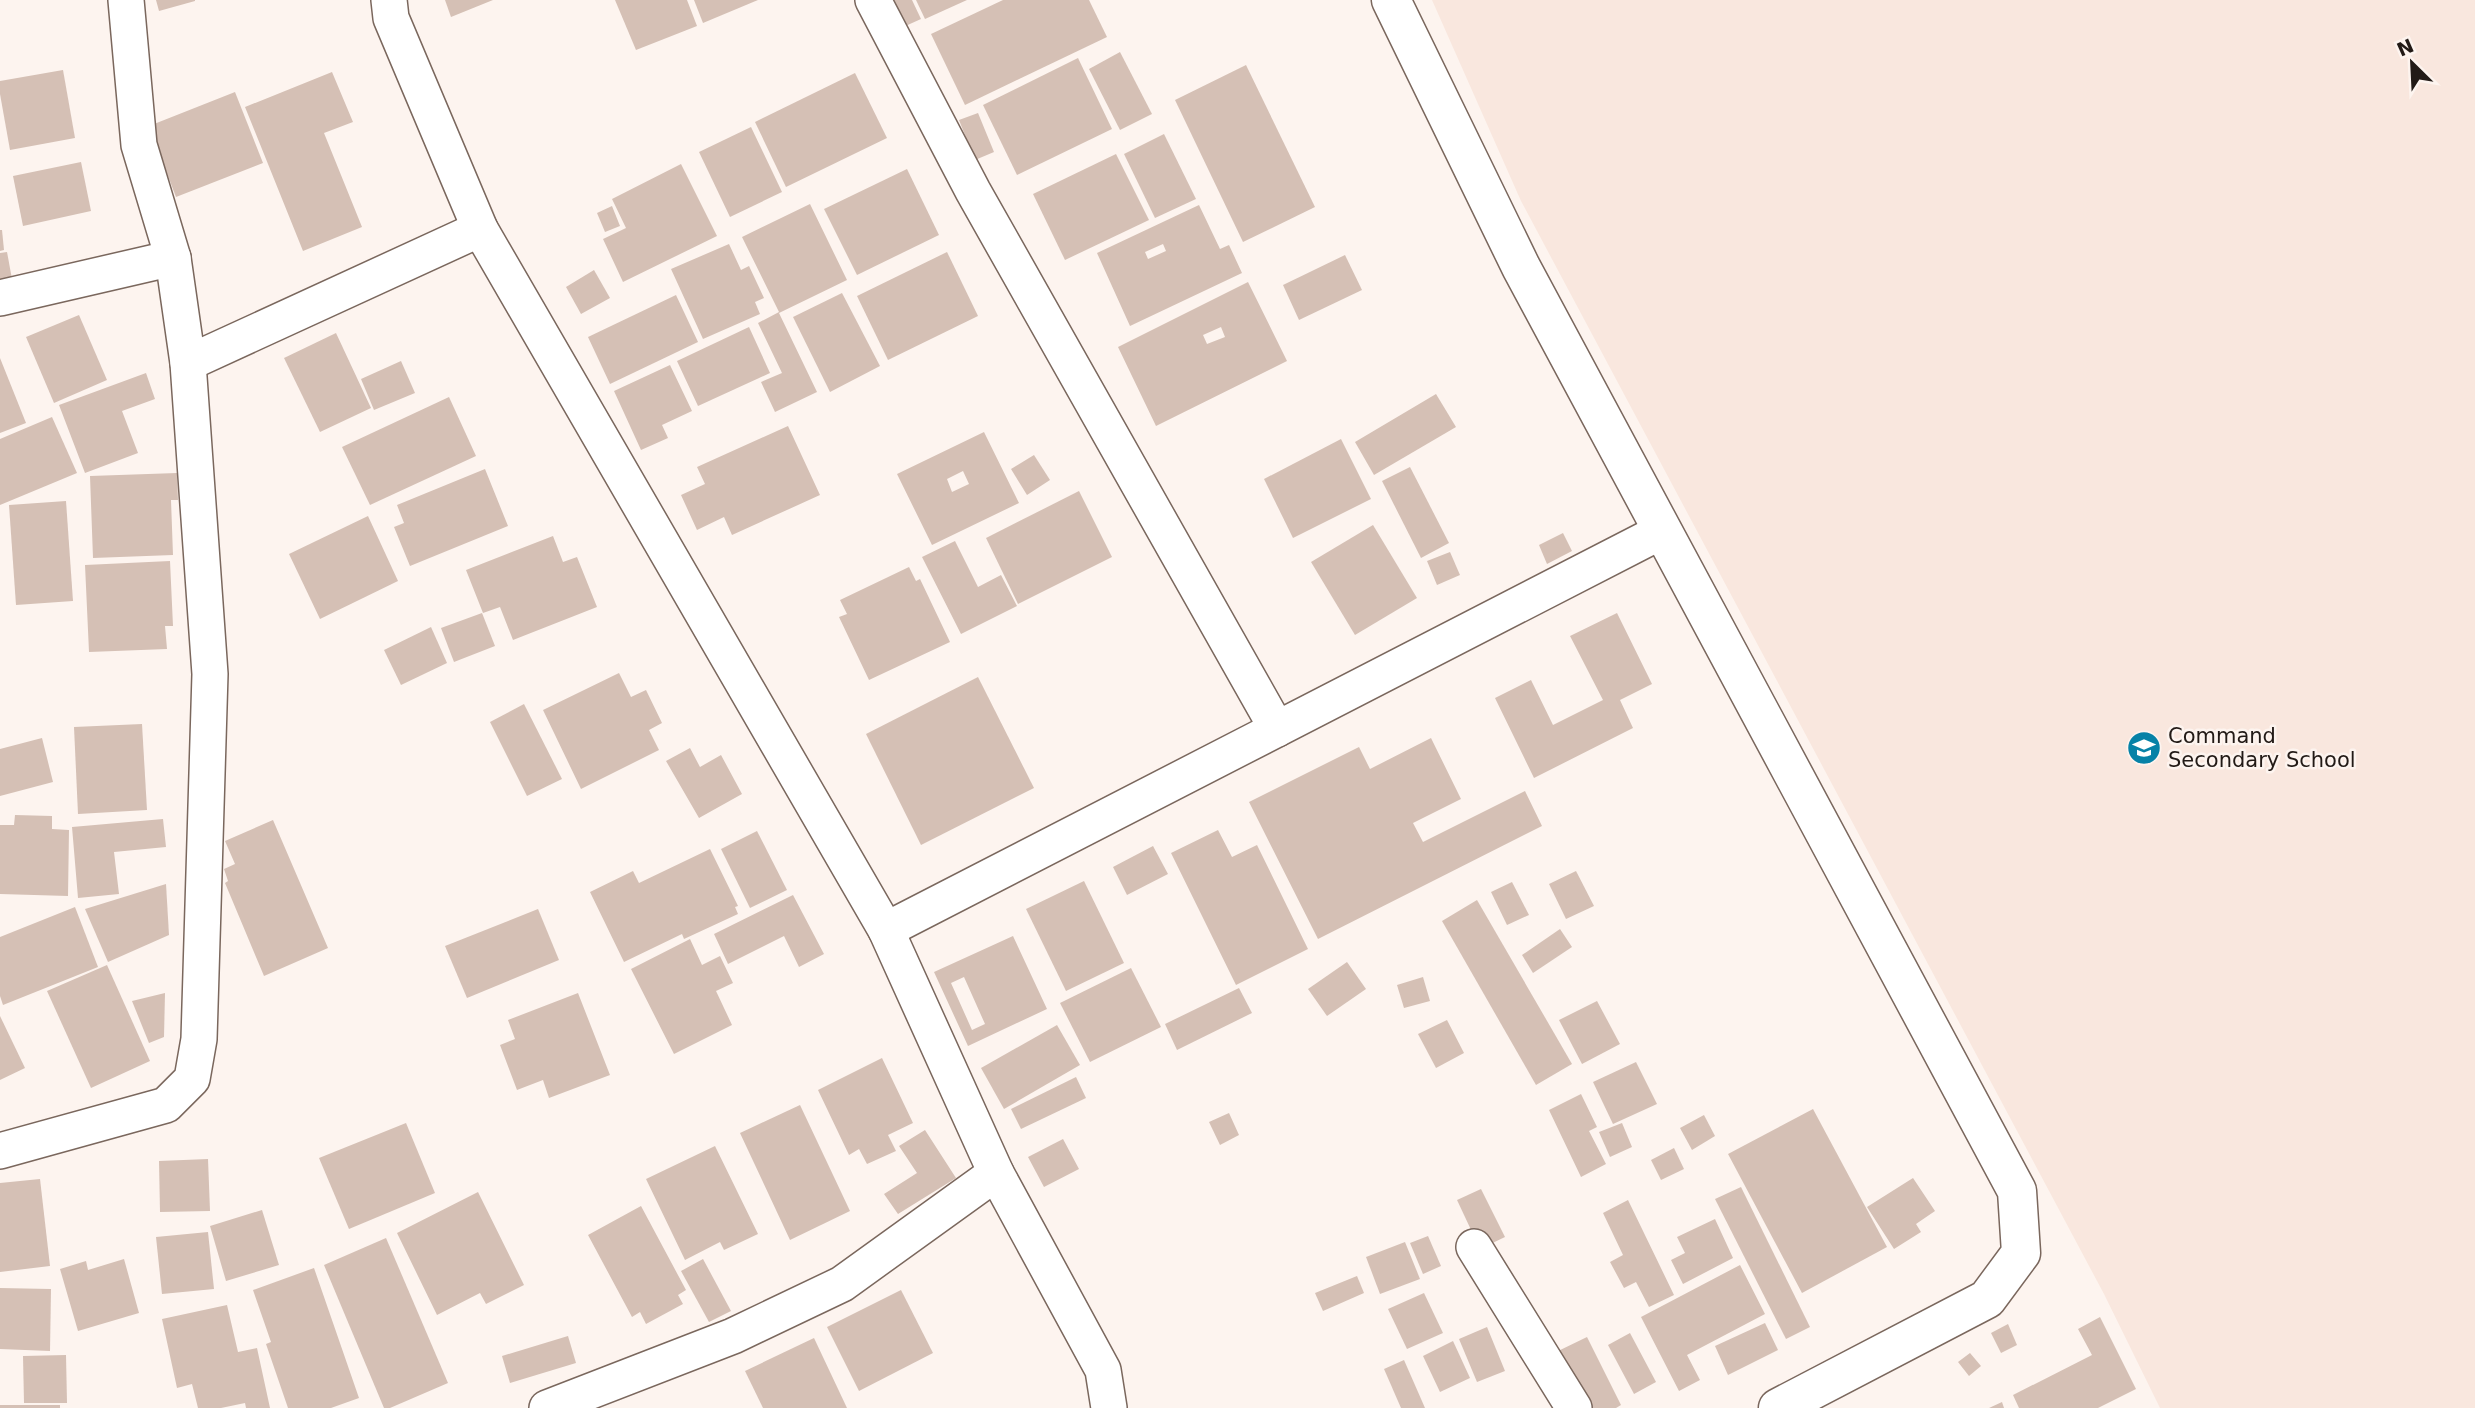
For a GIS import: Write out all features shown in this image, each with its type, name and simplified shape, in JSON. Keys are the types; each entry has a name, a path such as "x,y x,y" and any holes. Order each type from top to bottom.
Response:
{"street":[{"path":"0,1151 166,1105 192,1079 200,1040 210,674 188,363 173,258 139,145 126,0"},
{"path":"388,0 391,18 480,229 886,930 996,1173 1103,1370 1109,1408"},
{"path":"873,0 973,191 1277,729"},
{"path":"1391,0 1521,267 2017,1191 2021,1253 1987,1299 1778,1408"},
{"path":"188,363 480,229"},
{"path":"0,298 173,258"},
{"path":"886,930 1662,531"},
{"path":"547,1408 733,1336 842,1284 996,1173"},
{"path":"1475,1247 1574,1408"}],"shaded area":[{"name":"Command Secondary School","path":"1432,0 2475,0 2475,1408 2160,1408 2104,1294 1521,201"}],"building":[{"path":"156,0 195,0 195,1 159,11"},
{"path":"445,0 493,0 451,17"},
{"path":"615,0 687,0 697,26 636,50"},
{"path":"694,0 758,0 703,23"},
{"path":"889,0 912,0 921,19 901,28"},
{"path":"916,0 967,0 925,19"},
{"path":"1003,0 1089,0 1107,37 965,105 931,34"},
{"path":"1120,52 1152,114 1120,130 1089,69"},
{"path":"1078,58 1112,129 1017,175 983,105"},
{"path":"1246,65 1315,207 1243,242 1175,100"},
{"path":"63,70 75,138 10,150 0,81"},
{"path":"332,72 353,122 324,133 362,227 303,251 245,107"},
{"path":"855,73 887,138 786,187 755,122"},
{"path":"235,92 263,163 176,197 149,126"},
{"path":"978,113 994,152 975,160 959,120"},
{"path":"751,127 782,192 730,217 699,152"},
{"path":"1164,134 1196,199 1155,218 1124,154"},
{"path":"1116,154 1149,220 1065,260 1033,194"},
{"path":"81,162 91,211 23,226 13,176"},
{"path":"681,164 717,236 623,282 603,239 626,228 612,199"},
{"path":"907,169 939,235 857,275 824,209"},
{"path":"810,204 847,280 779,313 817,392 775,412 761,382 782,373 758,323 779,312 742,237"},
{"path":"1199,205 1220,249 1229,245 1242,273 1130,326 1097,253","holes":["1163,244 1166,251 1148,259 1145,252"]},
{"path":"612,206 620,226 605,232 597,213"},
{"path":"0,230 4,250 0,251"},
{"path":"729,244 741,270 749,266 764,298 755,302 760,314 703,339 671,269"},
{"path":"7,252 12,279 0,282 0,253"},
{"path":"947,252 978,316 888,360 857,296"},
{"path":"1345,255 1362,290 1299,320 1283,285"},
{"path":"594,270 610,298 581,314 566,287"},
{"path":"1248,282 1287,361 1156,426 1118,347","holes":["1221,327 1225,337 1207,344 1203,335"]},
{"path":"842,293 880,366 830,392 793,317"},
{"path":"676,295 698,342 610,384 588,337"},
{"path":"79,315 107,380 54,403 26,337"},
{"path":"749,327 770,373 698,406 677,361"},
{"path":"336,333 371,408 320,432 284,358"},
{"path":"0,358 26,423 0,433"},
{"path":"401,361 415,393 374,410 361,379"},
{"path":"670,365 692,411 662,425 668,438 641,450 614,391"},
{"path":"146,373 155,399 122,411 138,453 85,473 59,405"},
{"path":"1436,394 1456,427 1374,475 1355,442"},
{"path":"449,397 476,456 370,505 342,447"},
{"path":"52,417 77,473 0,505 0,439"},
{"path":"788,426 820,495 732,535 724,517 697,530 681,495 705,484 697,467"},
{"path":"984,432 1019,503 932,545 897,474","holes":["963,471 969,484 952,492 947,479"]},
{"path":"1341,439 1371,499 1293,538 1264,479"},
{"path":"1034,455 1050,480 1027,495 1011,469"},
{"path":"1410,467 1449,543 1421,558 1382,481"},
{"path":"485,469 508,526 410,566 394,527 404,523 397,505"},
{"path":"177,473 178,500 171,500 173,555 93,558 90,476"},
{"path":"1079,491 1112,557 1018,604 986,538"},
{"path":"66,501 73,601 16,605 9,505"},
{"path":"368,516 398,581 320,619 289,554"},
{"path":"1373,525 1417,598 1355,635 1311,562"},
{"path":"1563,533 1572,551 1547,564 1539,545"},
{"path":"553,536 563,562 577,557 597,607 513,640 500,607 483,613 466,570"},
{"path":"955,541 978,587 1001,575 1017,606 961,634 922,557"},
{"path":"1450,552 1460,575 1437,585 1427,561"},
{"path":"170,561 173,626 165,626 167,649 89,652 85,565"},
{"path":"909,567 916,581 920,579 950,642 869,680 839,617 847,614 840,600"},
{"path":"482,613 495,646 454,662 441,628"},
{"path":"1617,613 1652,684 1620,700 1633,728 1534,778 1495,698 1531,680 1553,725 1603,700 1570,636"},
{"path":"431,627 447,663 401,685 384,650"},
{"path":"619,673 631,697 646,690 662,723 649,730 659,750 581,789 543,710"},
{"path":"978,677 1034,788 921,845 866,734"},
{"path":"524,704 562,779 527,796 490,722"},
{"path":"142,724 147,810 78,814 74,727"},
{"path":"42,738 53,782 0,796 0,749"},
{"path":"1431,738 1461,799 1413,823 1423,842 1525,791 1542,826 1318,939 1249,802 1359,747 1370,769"},
{"path":"690,748 700,767 721,755 742,794 699,818 666,761"},
{"path":"15,815 52,816 52,829 69,830 68,896 0,894 0,825 14,825"},
{"path":"163,819 166,847 114,852 119,894 78,898 72,827"},
{"path":"273,820 328,948 264,976 225,883 228,881 224,869 235,864 225,841"},
{"path":"1218,830 1232,857 1257,845 1308,949 1236,985 1171,853"},
{"path":"757,831 787,890 750,908 721,849"},
{"path":"1153,846 1168,874 1127,895 1113,867"},
{"path":"710,849 738,906 735,907 738,914 684,939 682,934 624,962 590,892 633,871 639,883"},
{"path":"1576,871 1594,906 1566,919 1549,884"},
{"path":"1084,881 1124,963 1066,991 1026,909"},
{"path":"1512,882 1529,915 1507,925 1491,892"},
{"path":"166,884 169,935 108,962 85,909"},
{"path":"793,895 824,954 799,967 784,936 728,964 714,934"},
{"path":"1477,900 1572,1064 1536,1085 1442,921"},
{"path":"75,907 98,967 3,1005 0,996 0,937"},
{"path":"538,909 559,960 467,998 445,946"},
{"path":"1560,929 1572,947 1533,973 1522,955"},
{"path":"1013,936 1047,1009 968,1046 934,972","holes":["964,977 985,1024 972,1030 951,983"]},
{"path":"690,939 702,965 720,956 733,983 716,991 732,1025 674,1054 631,969"},
{"path":"1347,962 1366,989 1327,1016 1308,989"},
{"path":"107,965 150,1061 91,1088 47,991"},
{"path":"1131,968 1161,1027 1090,1062 1060,1003"},
{"path":"1423,977 1430,1001 1404,1008 1397,985"},
{"path":"1239,988 1252,1013 1177,1050 1165,1024"},
{"path":"165,993 164,1037 149,1043 132,1001"},
{"path":"578,993 610,1075 549,1098 543,1080 517,1090 500,1045 515,1039 508,1020"},
{"path":"1597,1001 1620,1044 1582,1064 1559,1020"},
{"path":"0,1016 25,1068 0,1080"},
{"path":"1447,1020 1464,1053 1436,1068 1418,1034"},
{"path":"1057,1025 1080,1065 1004,1109 981,1068"},
{"path":"882,1058 913,1123 888,1135 896,1151 867,1164 859,1149 849,1155 818,1090"},
{"path":"1636,1062 1657,1104 1613,1124 1593,1082"},
{"path":"1076,1077 1086,1098 1021,1129 1011,1109"},
{"path":"1581,1094 1597,1127 1589,1131 1606,1164 1581,1177 1549,1110"},
{"path":"800,1105 850,1211 790,1240 740,1133"},
{"path":"1813,1109 1887,1247 1802,1293 1728,1154"},
{"path":"1229,1113 1239,1135 1220,1145 1209,1122"},
{"path":"1704,1115 1715,1136 1692,1150 1680,1128"},
{"path":"406,1123 435,1193 349,1229 319,1158"},
{"path":"1622,1123 1632,1147 1610,1157 1599,1132"},
{"path":"925,1130 956,1178 898,1214 884,1194 917,1173 899,1146"},
{"path":"1063,1139 1079,1169 1044,1187 1028,1157"},
{"path":"715,1146 758,1234 724,1250 720,1242 685,1260 646,1179"},
{"path":"1674,1148 1684,1169 1661,1180 1651,1160"},
{"path":"208,1159 210,1211 160,1212 159,1161"},
{"path":"1913,1178 1935,1211 1916,1224 1921,1232 1894,1249 1867,1207"},
{"path":"40,1179 50,1266 0,1272 0,1183"},
{"path":"1741,1187 1810,1327 1786,1339 1715,1199"},
{"path":"1481,1189 1505,1237 1480,1249 1457,1200"},
{"path":"478,1192 524,1285 486,1304 480,1293 437,1315 397,1233"},
{"path":"1628,1200 1674,1295 1649,1307 1636,1282 1624,1288 1610,1262 1623,1255 1603,1213"},
{"path":"641,1206 686,1290 678,1295 683,1304 646,1324 640,1312 632,1317 588,1235"},
{"path":"262,1210 279,1265 226,1281 210,1226"},
{"path":"1715,1219 1733,1258 1683,1284 1671,1260 1685,1253 1677,1237"},
{"path":"208,1232 214,1289 162,1294 156,1237"},
{"path":"1428,1236 1441,1266 1423,1274 1410,1243"},
{"path":"386,1238 448,1383 390,1408 384,1408 324,1265"},
{"path":"1405,1242 1420,1279 1380,1294 1366,1257"},
{"path":"124,1259 139,1313 78,1331 60,1269 86,1261 88,1270"},
{"path":"703,1259 731,1311 709,1322 681,1271"},
{"path":"1740,1265 1765,1314 1687,1355 1700,1380 1679,1391 1641,1317"},
{"path":"314,1268 359,1398 331,1408 288,1408 266,1344 271,1342 253,1290"},
{"path":"1357,1276 1364,1293 1323,1311 1315,1293"},
{"path":"0,1288 51,1289 50,1351 0,1349"},
{"path":"901,1290 933,1353 859,1391 827,1327"},
{"path":"1424,1293 1443,1333 1407,1349 1388,1309"},
{"path":"227,1305 238,1352 257,1348 270,1408 246,1408 245,1403 221,1408 198,1408 192,1384 177,1388 162,1319"},
{"path":"2100,1317 2136,1389 2098,1408 2019,1408 2013,1395 2092,1355 2078,1329"},
{"path":"1765,1323 1778,1350 1728,1375 1715,1346"},
{"path":"2008,1324 2017,1345 2001,1353 1991,1333"},
{"path":"1487,1327 1505,1371 1477,1382 1459,1339"},
{"path":"1630,1333 1656,1382 1634,1394 1608,1345"},
{"path":"568,1336 576,1363 510,1383 502,1356"},
{"path":"1587,1337 1621,1405 1616,1408 1581,1408 1554,1353"},
{"path":"814,1338 847,1408 763,1408 745,1371"},
{"path":"1453,1341 1470,1378 1440,1392 1423,1356"},
{"path":"1970,1353 1981,1366 1969,1376 1958,1362"},
{"path":"66,1355 67,1403 24,1403 23,1356"},
{"path":"1404,1360 1425,1408 1401,1408 1384,1369"},
{"path":"2002,1402 2004,1408 1989,1408"},
{"path":"0,1405 60,1405 60,1408 0,1408"}],"place":[{"name":"Command Secondary School","path":"2144,748"}]}
